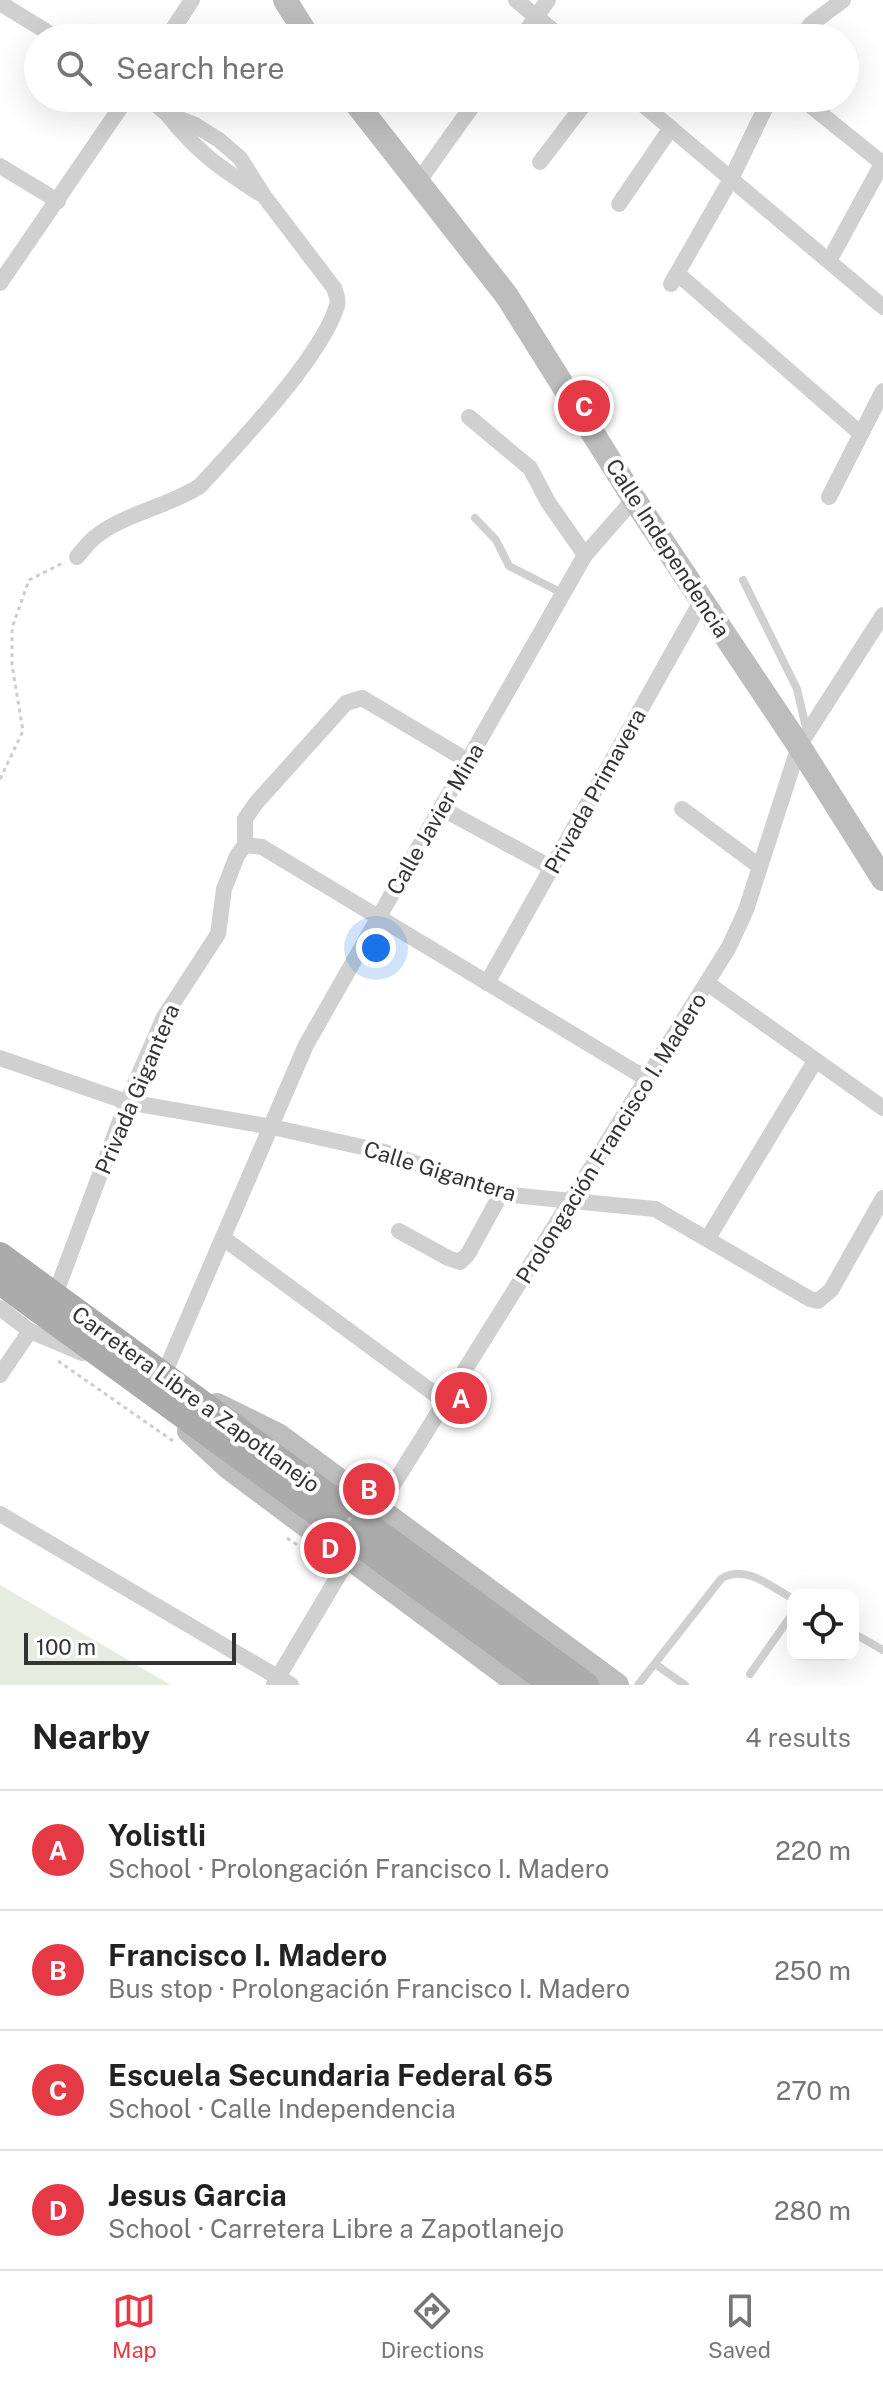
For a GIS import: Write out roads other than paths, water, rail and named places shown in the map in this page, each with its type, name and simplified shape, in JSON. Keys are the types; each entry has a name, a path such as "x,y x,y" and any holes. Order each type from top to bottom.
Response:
{"main road":[{"name":"Carretera Libre a Zapotlanejo","path":"0,1255 586,1685"},
{"name":"Carretera Libre a Zapotlanejo","path":"0,1282 553,1685"}],"street":[{"path":"176,24 192,0"},
{"path":"285,0 300,24"},
{"path":"516,0 545,24"},
{"path":"531,24 548,0"},
{"path":"811,24 843,0"},
{"path":"0,3 34,24"},
{"path":"0,283 118,112"},
{"path":"77,557 94,537 115,525 184,497 200,486 288,384 321,336 338,297 240,158 195,125 165,112"},
{"name":"Calle Independencia","path":"363,112 507,296 634,499 702,600 803,739 883,879"},
{"path":"418,182 468,112"},
{"path":"540,162 578,112"},
{"path":"652,112 883,307"},
{"path":"763,112 731,179 674,279 861,434"},
{"path":"819,112 883,162 829,261"},
{"path":"619,204 671,128"},
{"path":"0,166 58,201"},
{"path":"829,497 883,391"},
{"path":"469,417 530,468 548,502 585,555"},
{"name":"Calle Javier Mina","path":"171,1380 223,1238 306,1045 585,555 634,499"},
{"name":"Privada Primavera","path":"487,983 702,600"},
{"name":"Prolongación Francisco I. Madero","path":"378,1509 729,947 746,910 803,739 883,615"},
{"name":"Privada Gigantera","path":"55,1295 127,1102 164,1017 214,943 221,923 224,889 237,856 245,845 245,819 256,803 346,703 362,698 468,761"},
{"path":"441,808 552,868"},
{"path":"682,809 759,866"},
{"path":"245,845 262,847 647,1079"},
{"path":"707,983 883,1108"},
{"name":"Calle Gigantera","path":"0,1058 127,1102 272,1127 385,1152 501,1194 655,1209 818,1301 831,1290 883,1198"},
{"path":"708,1238 815,1061"},
{"path":"399,1231 460,1262 468,1254 501,1194"},
{"path":"223,1238 447,1403"},
{"path":"0,1308 30,1331 126,1374 229,1468 520,1685"},
{"path":"0,1375 30,1331"},
{"path":"171,1380 278,1435 617,1685"},
{"path":"0,1514 281,1682 349,1558"}],"lane":[{"path":"475,518 496,540 509,566 564,594"},
{"path":"743,580 797,689 803,739"},
{"path":"638,1685 727,1575 735,1573 755,1577 787,1596"},
{"path":"750,1674 787,1622"},
{"path":"859,1636 883,1650"},
{"path":"655,1664 685,1685"}],"place":[{"name":"Escuela Secundaria Federal 65","path":"584,406"},
{"name":"Yolistli","path":"461,1398"},
{"name":"Francisco I. Madero","path":"369,1489"},
{"name":"Jesus Garcia","path":"330,1548"}]}
